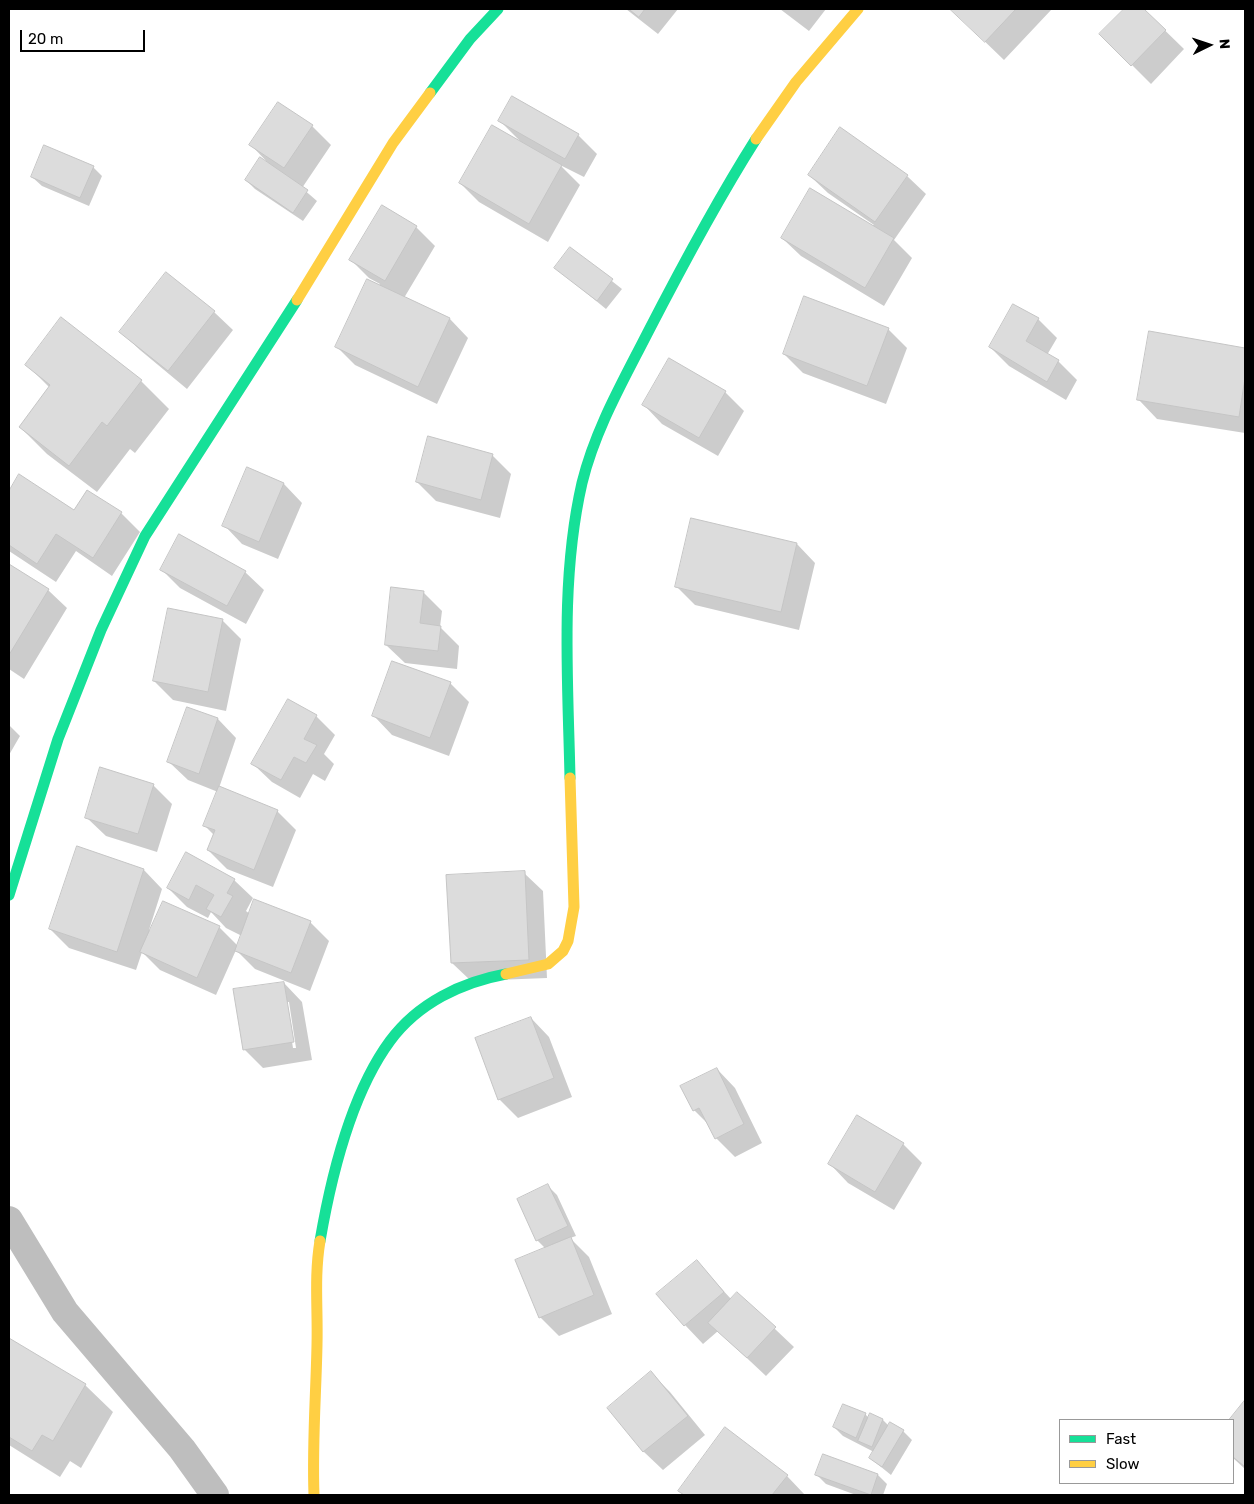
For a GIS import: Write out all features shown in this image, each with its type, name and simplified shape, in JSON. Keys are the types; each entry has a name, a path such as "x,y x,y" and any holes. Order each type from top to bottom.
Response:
{"street":[{"path":"9,895 58,739 101,630 145,536 284,322 393,142 470,39 498,9"},
{"path":"314,1495 312,1466 317,1341 315,1284 320,1233 344,1145 365,1088 390,1042 424,1010 452,990 490,977 540,969 558,959 569,940 573,911 568,743 568,598 577,513 588,461 603,419 669,290 722,196 785,94 858,9"},
{"path":"9,1220 65,1312 182,1450 215,1495"}],"building":[{"path":"629,9 645,9 639,17"},
{"path":"950,9 1016,9 985,42"},
{"path":"1124,9 1144,9 1166,30 1131,66 1099,34"},
{"path":"512,96 579,134 565,159 498,121"},
{"path":"278,102 313,125 284,168 249,145"},
{"path":"492,125 562,165 529,224 459,183"},
{"path":"840,127 908,175 875,222 808,175"},
{"path":"44,145 94,166 80,198 31,177"},
{"path":"260,157 308,190 293,213 245,180"},
{"path":"810,188 894,238 865,288 781,238"},
{"path":"382,205 417,226 385,281 349,260"},
{"path":"570,247 613,279 597,301 554,268"},
{"path":"166,272 215,311 168,371 119,332"},
{"path":"367,279 450,318 418,387 335,347"},
{"path":"804,296 889,328 867,386 783,354"},
{"path":"1013,304 1039,318 1026,341 1059,360 1047,382 989,347"},
{"path":"61,317 142,380 107,426 102,422 69,466 19,427 50,385 25,365"},
{"path":"1149,331 1245,348 1245,378 1239,417 1137,400"},
{"path":"669,358 726,391 699,438 642,405"},
{"path":"428,436 493,454 481,500 416,482"},
{"path":"247,467 284,483 259,542 222,526"},
{"path":"19,474 74,510 87,490 122,512 93,558 56,534 37,564 9,545 9,491"},
{"path":"691,518 797,543 781,612 675,587"},
{"path":"179,534 246,571 227,606 160,570"},
{"path":"9,564 49,589 9,655"},
{"path":"391,587 424,591 420,623 441,626 438,651 385,645"},
{"path":"168,608 223,619 208,692 153,681"},
{"path":"392,661 451,682 430,738 372,716"},
{"path":"288,699 317,715 304,739 317,745 306,763 294,757 281,780 251,764"},
{"path":"187,707 218,718 199,774 167,762"},
{"path":"100,767 154,784 138,834 85,818"},
{"path":"219,786 278,810 254,870 207,850 215,830 203,826"},
{"path":"77,846 144,869 117,952 49,929"},
{"path":"186,852 235,879 227,893 233,896 221,917 206,909 214,895 196,885 189,900 167,888"},
{"path":"525,871 529,960 451,963 446,875"},
{"path":"254,899 311,921 291,973 235,951"},
{"path":"163,901 220,926 197,978 140,952"},
{"path":"284,982 294,1042 243,1050 233,989"},
{"path":"531,1017 554,1078 498,1100 475,1038"},
{"path":"717,1068 744,1124 715,1139 699,1108 693,1111 680,1086"},
{"path":"857,1115 904,1143 875,1192 828,1164"},
{"path":"548,1184 568,1226 536,1241 517,1199"},
{"path":"571,1237 594,1295 539,1318 515,1260"},
{"path":"697,1260 724,1292 684,1326 656,1294"},
{"path":"737,1292 776,1327 747,1358 708,1323"},
{"path":"9,1338 86,1384 53,1441 42,1435 32,1451 9,1437"},
{"path":"651,1371 688,1416 643,1452 607,1408"},
{"path":"1245,1400 1244,1466 1234,1458 1234,1419 1230,1419"},
{"path":"843,1404 866,1413 856,1438 833,1427"},
{"path":"870,1413 883,1419 872,1447 858,1441"},
{"path":"890,1422 904,1430 882,1467 869,1458"},
{"path":"725,1427 788,1475 772,1495 684,1495 678,1491"},
{"path":"823,1454 878,1474 871,1495 815,1475"}],"traffic: fast":[{"path":"430,93 470,39 498,9"},
{"path":"570,778 567,667 568,593 575,519 582,483 594,444 628,370 713,211 756,139"},
{"path":"9,895 58,739 101,630 145,536 297,300"},
{"path":"320,1241 330,1190 344,1137 364,1086 376,1062 390,1041 414,1016 442,996 473,982 506,974"}],"traffic: slow":[{"path":"756,139 796,82 858,9"},
{"path":"297,300 393,143 430,93"},
{"path":"506,974 548,964 563,951 568,941 574,907 570,778"},
{"path":"314,1495 317,1280 320,1241"}]}
